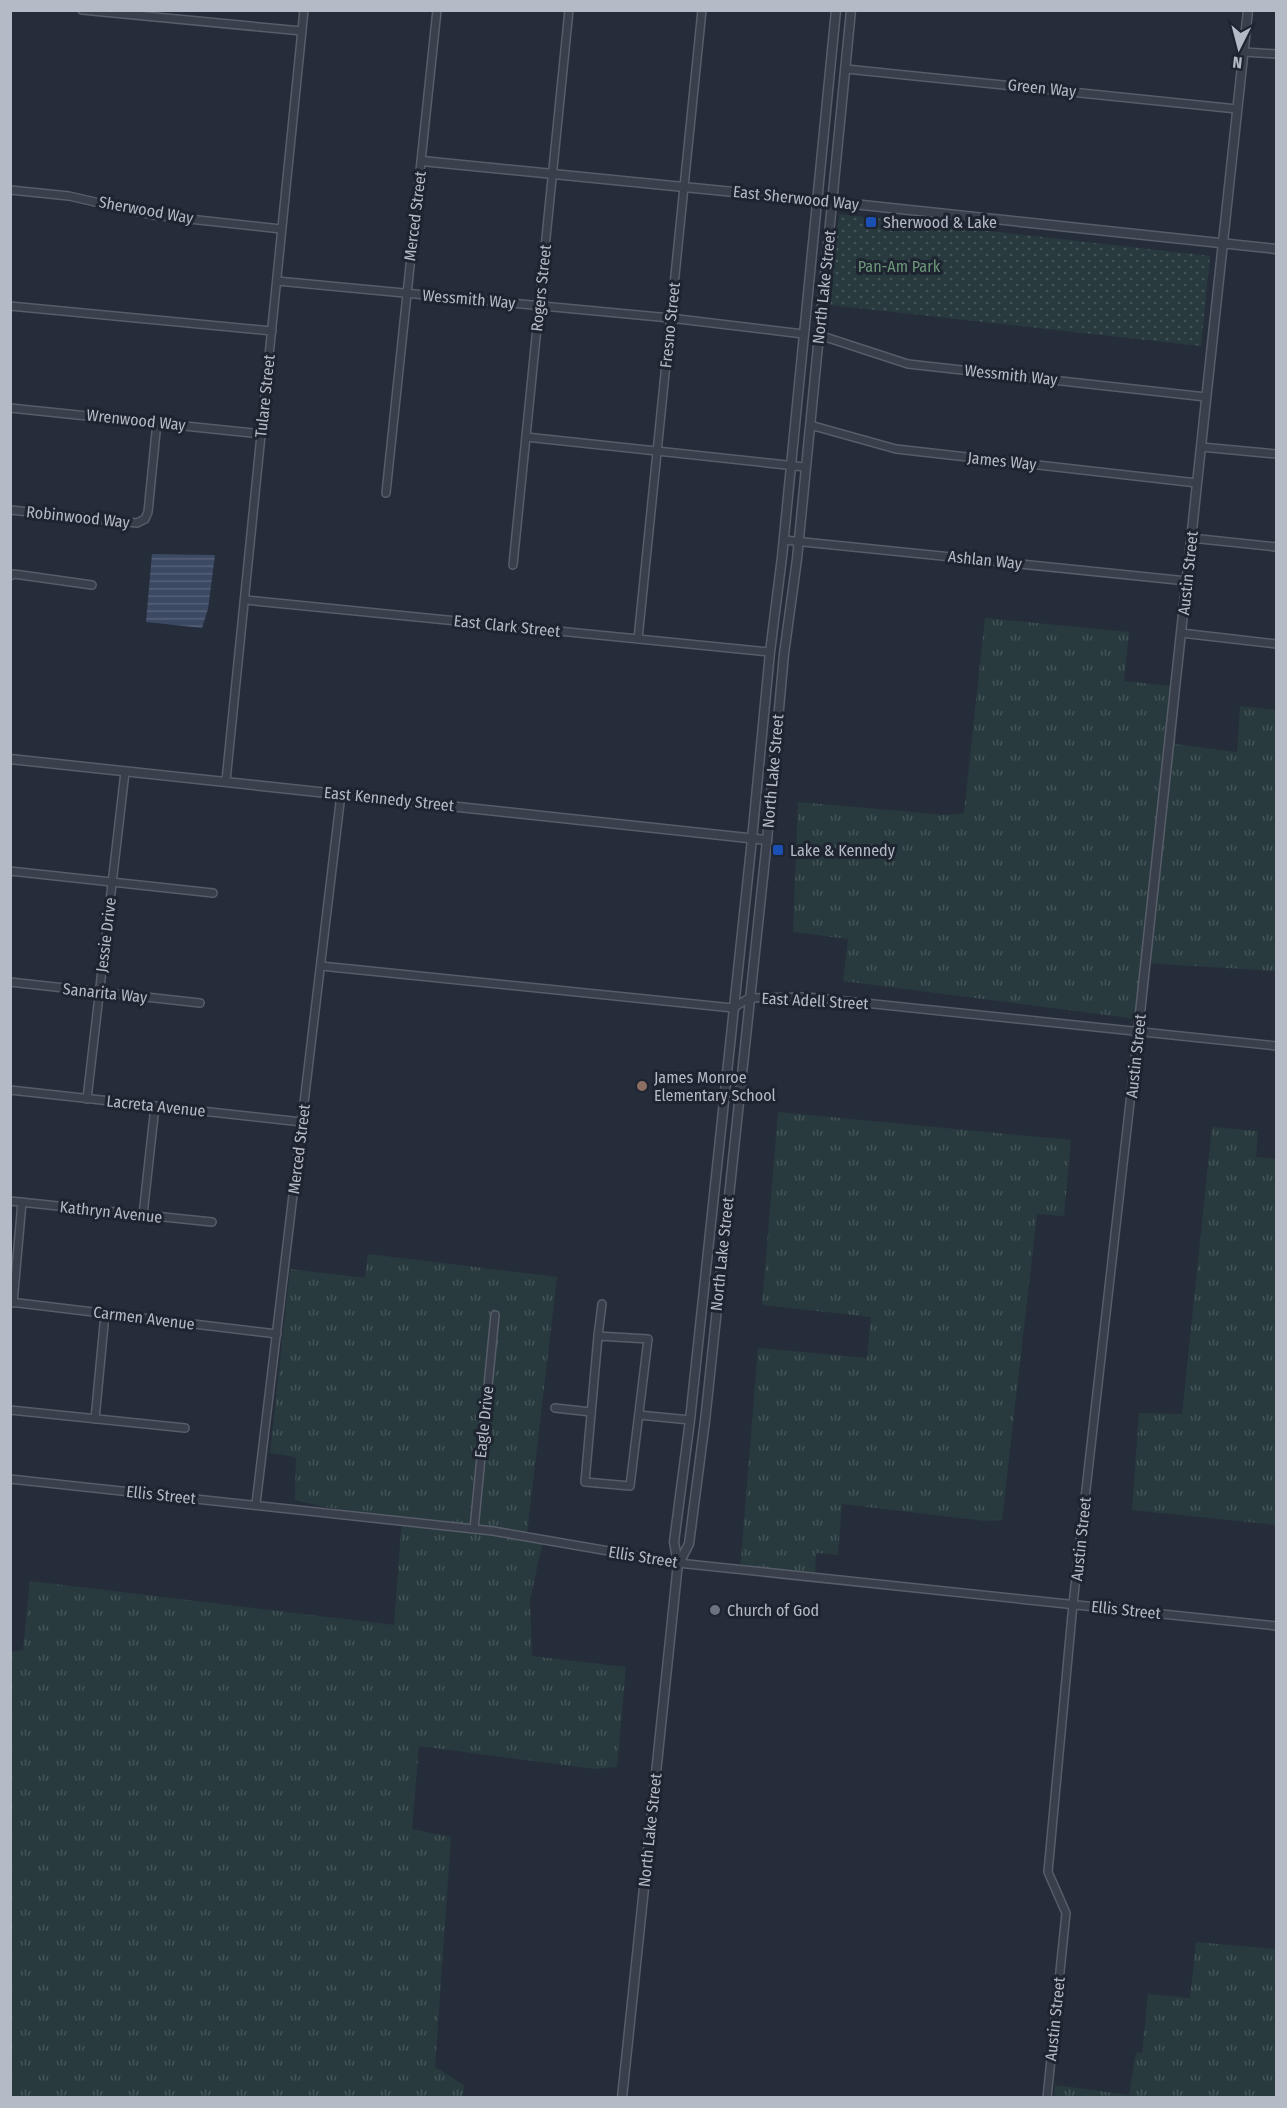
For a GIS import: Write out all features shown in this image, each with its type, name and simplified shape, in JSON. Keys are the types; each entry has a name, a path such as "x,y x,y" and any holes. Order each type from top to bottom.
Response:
{"street":[{"path":"82,10 302,31"},
{"name":"Tulare Street","path":"226,782 304,10"},
{"name":"Merced Street","path":"386,493 437,10"},
{"name":"Rogers Street","path":"513,565 569,10"},
{"name":"Fresno Street","path":"638,639 702,10"},
{"name":"North Lake Street","path":"622,2097 678,1563 674,1542 690,1420 770,652 784,540 836,10"},
{"name":"North Lake Street","path":"678,1563 689,1544 705,1421 767,840 784,654 834,202 851,10"},
{"name":"Austin Street","path":"1047,2097 1066,1913 1048,1872 1073,1604 1138,1032 1248,10"},
{"path":"1244,52 1276,54"},
{"name":"Green Way","path":"846,69 1237,109"},
{"name":"East Sherwood Way","path":"422,161 819,200 1276,249"},
{"name":"Sherwood Way","path":"10,190 69,196 152,214 281,229"},
{"name":"Wessmith Way","path":"277,281 670,318 803,334"},
{"path":"10,306 272,331"},
{"name":"Wessmith Way","path":"819,335 908,364 1206,397"},
{"name":"Wrenwood Way","path":"10,408 262,434"},
{"name":"Robinwood Way","path":"10,510 137,523 145,519 148,512 157,422"},
{"name":"James Way","path":"810,425 896,449 1197,483"},
{"path":"526,437 805,466"},
{"path":"1201,447 1276,454"},
{"path":"1191,538 1276,547"},
{"name":"Ashlan Way","path":"784,540 1187,581"},
{"path":"10,576 14,574 92,585"},
{"name":"East Clark Street","path":"245,600 770,652"},
{"path":"1181,633 1276,644"},
{"name":"East Kennedy Street","path":"10,759 767,840"},
{"name":"Jessie Drive","path":"87,1099 125,772"},
{"name":"Merced Street","path":"256,1504 341,794"},
{"path":"10,871 213,893"},
{"path":"321,966 733,1008"},
{"name":"Sanarita Way","path":"10,982 200,1003"},
{"name":"East Adell Street","path":"733,1008 749,998 807,998 1276,1046"},
{"name":"Lacreta Avenue","path":"10,1090 302,1122"},
{"path":"143,1215 155,1106"},
{"path":"719,1150 734,1136"},
{"name":"Kathryn Avenue","path":"10,1201 212,1222"},
{"path":"12,1303 22,1202"},
{"name":"Carmen Avenue","path":"12,1303 277,1334"},
{"path":"598,1336 648,1339 630,1486 585,1482 598,1336 602,1304"},
{"path":"95,1419 105,1314"},
{"name":"Eagle Drive","path":"474,1529 495,1315"},
{"path":"555,1408 591,1412"},
{"path":"10,1410 185,1428"},
{"path":"639,1415 705,1421"},
{"name":"Ellis Street","path":"10,1479 474,1529 678,1563 1276,1626"}],"green space":[{"name":"Pan-Am Park","path":"839,214 1210,256 1201,346 830,305"},
{"path":"985,618 1129,632 1124,681 1180,687 1175,744 1237,752 1240,706 1276,710 1276,971 1145,963 1137,1019 843,981 848,939 793,932 798,802 946,815 964,813"},
{"path":"778,1112 1071,1140 1064,1216 1037,1214 1002,1520 985,1521 842,1504 838,1555 816,1553 815,1575 740,1571 758,1348 867,1358 871,1317 762,1305"},
{"path":"1212,1127 1258,1131 1256,1157 1276,1159 1276,1525 1132,1510 1139,1413 1182,1414"},
{"path":"368,1254 557,1277 527,1533 544,1535 530,1600 532,1656 626,1667 617,1767 595,1769 419,1746 412,1829 451,1837 435,2067 464,2085 463,2097 11,2097 10,1652 23,1650 30,1581 394,1625 402,1519 295,1500 296,1457 270,1453 290,1269 365,1278"},
{"path":"1196,1942 1276,1949 1276,2097 1054,2097 1055,2085 1129,2095 1136,2052 1142,2053 1148,1994 1190,1998"}],"water":[{"path":"152,554 215,555 208,609 202,628 146,622"}],"place":[{"name":"Sherwood & Lake","path":"871,222"},
{"name":"Lake & Kennedy","path":"778,850"},
{"name":"James Monroe Elementary School","path":"642,1086"},
{"name":"Church of God","path":"715,1610"}]}
